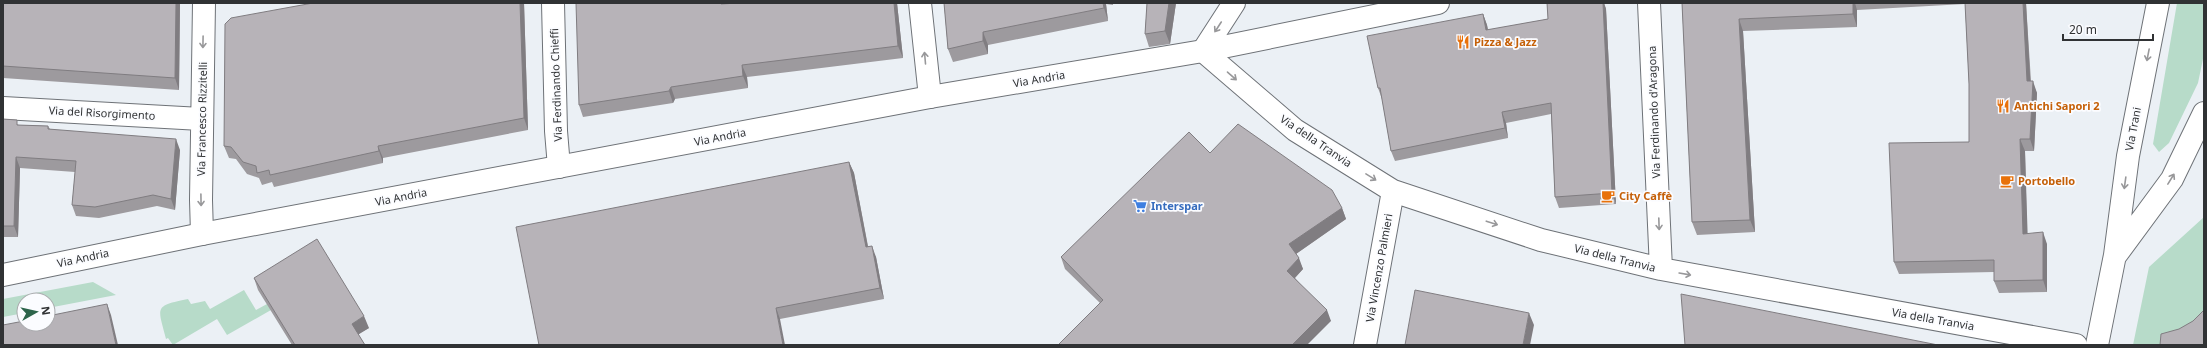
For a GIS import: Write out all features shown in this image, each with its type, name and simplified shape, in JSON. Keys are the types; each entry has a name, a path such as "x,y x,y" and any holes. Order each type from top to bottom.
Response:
{"street":[{"name":"Via Francesco Rizzitelli","path":"202,234 201,119 204,3"},
{"name":"Via Ferdinando Chieffi","path":"553,3 556,131 559,167"},
{"path":"920,3 930,97"},
{"path":"1203,51 1234,3"},
{"name":"Via Andria","path":"3,275 202,234 930,97 1203,51 1438,3"},
{"name":"Via Ferdinando d'Aragona","path":"1649,3 1661,269"},
{"name":"Via Trani","path":"2097,345 2115,256 2128,156 2158,3"},
{"name":"Via della Tranvia","path":"1203,51 1294,130 1393,191 1541,240 1661,269 2076,345"},
{"name":"Via del Risorgimento","path":"3,108 201,119"},
{"name":"Via Trani","path":"2115,256 2172,179 2204,113"},
{"name":"Via Vincenzo Palmieri","path":"1364,345 1393,191"}],"green space":[{"path":"2177,3 2204,3 2204,54 2198,83 2169,143 2159,152 2153,144"},
{"path":"2204,217 2204,328 2172,345 2133,345 2149,267"},
{"path":"93,282 116,295 56,306 56,292 40,292"},
{"path":"244,290 256,310 267,304 271,310 227,335 217,319 173,345 168,338 166,339 160,314 164,306 188,299 191,304 205,301 210,309"},
{"path":"16,297 16,315 3,317 3,299"}],"building":[{"path":"3,3 176,3 175,78 3,66"},
{"path":"313,3 520,3 524,118 378,146 379,151 270,175 269,170 257,173 256,166 243,162 231,147 224,146 225,24 231,18"},
{"path":"576,3 894,3 898,46 742,65 743,76 671,87 669,91 579,105"},
{"path":"944,3 1103,3 1104,8 983,32 983,41 948,49"},
{"path":"1147,3 1169,3 1165,31 1145,34"},
{"path":"1547,3 1603,3 1612,193 1555,197 1551,103 1502,112 1505,128 1391,151 1380,88 1378,88 1367,36 1483,14 1486,30 1548,19"},
{"path":"1682,3 1853,3 1853,14 1739,19 1750,220 1692,222"},
{"path":"1965,3 2023,3 2027,81 2033,81 2030,139 2020,139 2023,234 2043,232 2043,280 1994,281 1994,260 1894,262 1889,143 1969,142 1969,84"},
{"path":"3,119 17,120 17,125 48,126 48,129 176,139 171,199 153,195 95,207 72,205 76,161 16,157 14,226 3,226"},
{"path":"1238,124 1332,190 1342,208 1289,244 1299,258 1287,271 1327,310 1292,345 1058,345 1103,300 1061,257 1189,132 1210,153"},
{"path":"849,162 866,247 872,246 880,288 776,308 783,345 539,345 516,227"},
{"path":"317,239 364,316 352,324 365,345 295,345 254,278"},
{"path":"1415,290 1529,313 1523,345 1405,345"},
{"path":"1681,294 1938,345 1685,345"},
{"path":"107,304 116,345 3,345 3,325 16,323 16,332 56,332 56,314"},
{"path":"2204,310 2204,345 2160,345 2161,334 2179,329 2193,321"}],"place":[{"name":"Pizza & Jazz","path":"1463,42"},
{"name":"Antichi Sapori 2","path":"2003,106"},
{"name":"Portobello","path":"2007,181"},
{"name":"City Caffè","path":"1608,196"},
{"name":"Interspar","path":"1140,206"}]}
